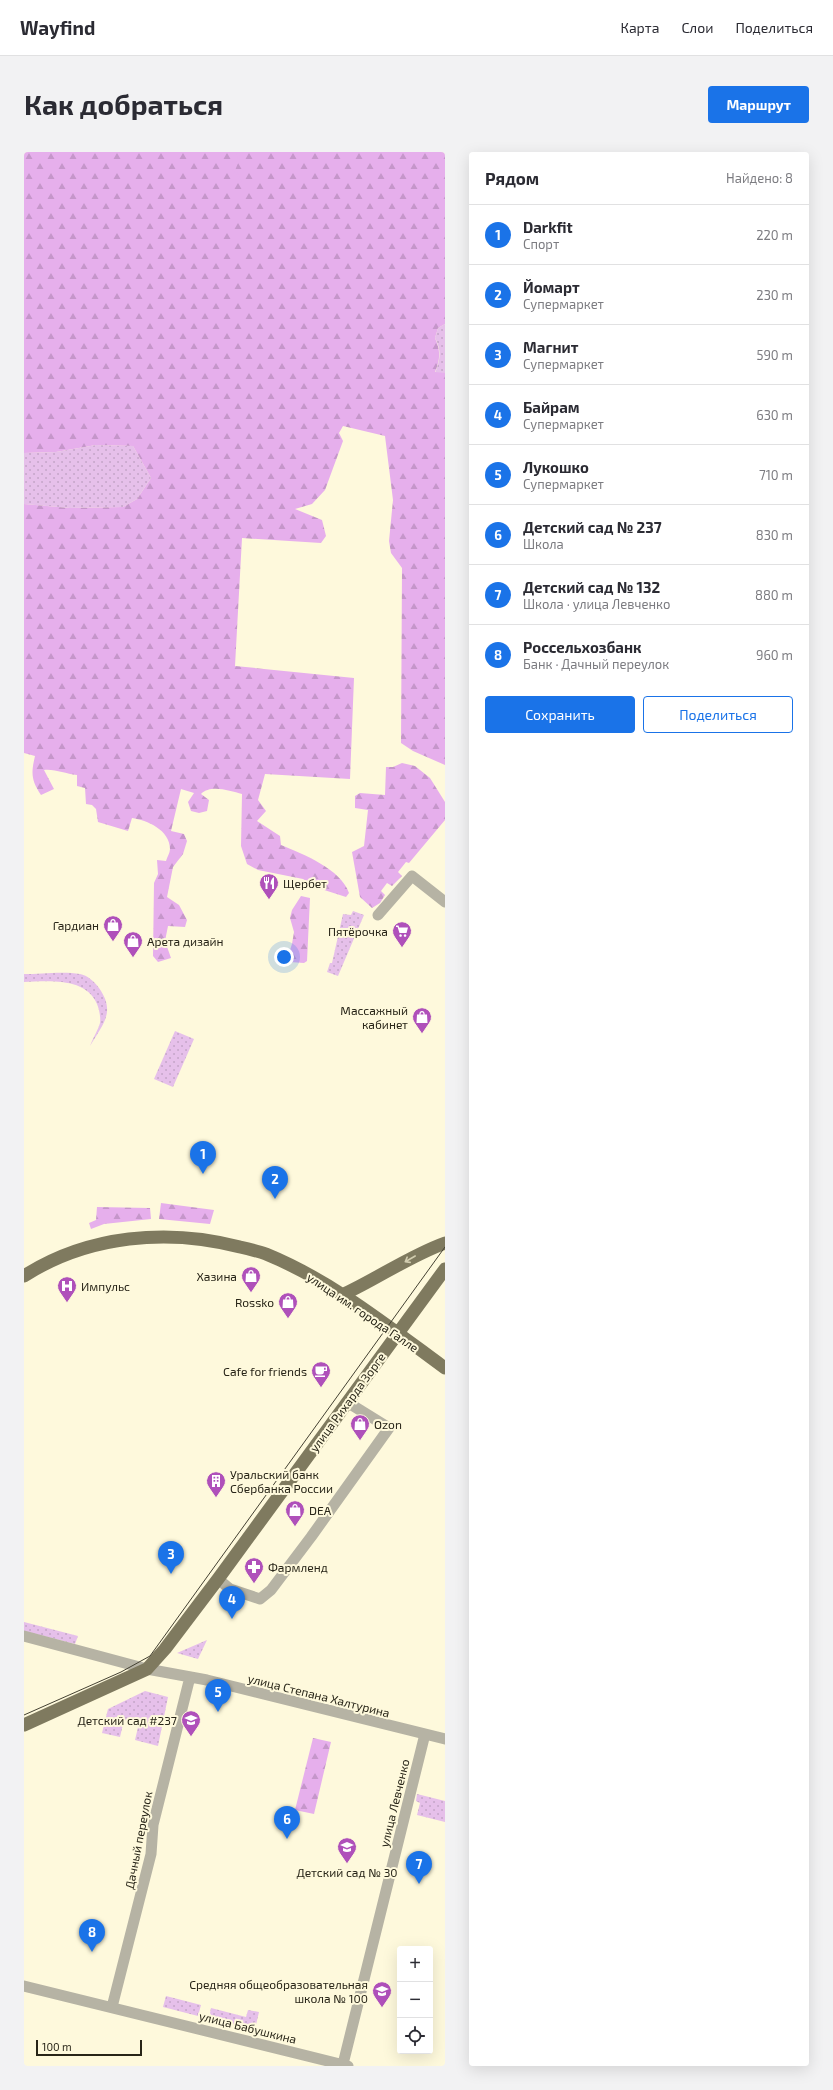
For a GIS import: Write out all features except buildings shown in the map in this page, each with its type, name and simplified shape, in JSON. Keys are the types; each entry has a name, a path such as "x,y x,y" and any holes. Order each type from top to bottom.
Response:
{"main road":[{"name":"улица им. города Галле","path":"25,1272 65,1254 122,1240 155,1236 190,1238 225,1243 266,1254 303,1272 398,1333 445,1368"},
{"path":"342,1296 364,1286 428,1249 445,1243"},
{"name":"улица Рихарда Зорге","path":"147,1669 165,1649 218,1579 445,1268"},
{"path":"24,1725 147,1669"}],"street":[{"path":"378,915 412,876 445,902"},
{"path":"218,1579 230,1589 260,1599 271,1590 389,1428 347,1402"},
{"name":"улица Степана Халтурина","path":"24,1636 147,1669 190,1677 445,1739"},
{"name":"Дачный переулок","path":"112,2007 151,1854 152,1825 190,1677"},
{"name":"улица Левченко","path":"346,2065 425,1734"},
{"name":"улица Бабушкина","path":"24,1986 346,2065"}],"shaded area":[{"path":"445,324 445,373 435,373 440,356 439,347 435,338 438,328"},
{"path":"96,445 133,446 151,478 137,499 123,507 70,508 24,504 24,453 56,452"},
{"path":"353,911 364,915 338,976 327,972 330,963 332,963 343,914 351,915"},
{"path":"74,973 85,976 95,983 104,996 107,1004 107,1011 106,1018 90,1046 100,1023 98,1006 92,995 84,989 65,982 24,982 24,974"},
{"path":"175,1031 194,1039 173,1087 154,1079"},
{"path":"24,1622 78,1636 75,1644 24,1631"},
{"path":"207,1640 198,1659 177,1653"},
{"path":"145,1691 168,1697 158,1746 135,1740 139,1723 124,1720 120,1737 102,1733 108,1709"},
{"path":"417,1794 445,1801 445,1822 417,1815 420,1803 416,1801"},
{"path":"166,1996 201,2005 198,2016 163,2007"},
{"path":"211,2008 246,2017 248,2010 259,2012 255,2029 214,2020 210,2013"}],"green space":[{"path":"24,152 445,152 445,324 438,328 435,338 439,355 435,372 445,373 445,765 413,751 401,743 402,568 391,553 389,541 393,500 385,436 343,426 339,433 343,441 325,490 312,504 295,509 322,520 326,536 321,543 242,538 235,666 354,678 350,779 265,774 258,800 266,811 257,821 280,836 281,845 320,863 330,870 345,884 349,893 346,897 318,888 303,879 258,870 247,864 241,846 242,794 221,789 210,789 205,791 201,794 209,800 207,811 199,813 191,811 188,802 194,793 181,789 171,831 184,834 187,841 183,854 173,867 167,897 179,905 187,920 185,927 168,926 165,941 171,958 158,962 153,956 154,883 158,874 157,860 166,861 170,852 169,842 166,836 157,827 138,819 132,818 128,831 98,822 96,809 92,805 86,804 85,788 77,786 77,775 53,770 44,770 54,789 41,795 35,785 33,776 35,756 24,753 24,504 70,508 123,507 137,499 151,478 133,446 96,445 56,452 24,453"},
{"path":"402,763 415,766 430,778 445,802 445,820 409,863 406,862 398,872 402,876 392,886 387,883 381,891 385,895 380,903 372,908 360,897 352,852 364,846 368,810 355,808 355,796 360,793 385,795 386,767 393,767"},
{"path":"301,896 310,898 307,961 304,963 290,962 288,956 294,932 290,918 292,910"},
{"path":"161,1203 214,1210 210,1224 159,1219"},
{"path":"97,1207 150,1208 151,1219 104,1224 91,1229 89,1223 96,1220"},
{"path":"313,1738 331,1742 314,1814 295,1810"}],"waterway":[{"path":"232,175 239,158 237,152"},
{"path":"235,170 241,182"}],"tram line":[{"path":"24,1715 121,1672 150,1656 445,1247"}],"place":[{"name":"Щербет","path":"269,900"},
{"name":"Гардиан","path":"113,942"},
{"name":"Пятёрочка","path":"402,948"},
{"name":"Арета дизайн","path":"133,958"},
{"name":"Массажный кабинет","path":"422,1034"},
{"name":"Darkfit","path":"203,1174"},
{"name":"Йомарт","path":"275,1199"},
{"name":"Хазина","path":"251,1293"},
{"name":"Импульс","path":"67,1303"},
{"name":"Rossko","path":"288,1319"},
{"name":"Cafe for friends","path":"321,1388"},
{"name":"Ozon","path":"360,1441"},
{"name":"Уральский банк Сбербанка России","path":"216,1498"},
{"name":"DEA","path":"295,1527"},
{"name":"Магнит","path":"171,1574"},
{"name":"Фармленд","path":"254,1584"},
{"name":"Байрам","path":"232,1619"},
{"name":"Лукошко","path":"218,1712"},
{"name":"Детский сад #237","path":"191,1737"},
{"name":"Детский сад № 237","path":"287,1839"},
{"name":"Детский сад № 30","path":"347,1864"},
{"name":"Детский сад № 132","path":"419,1884"},
{"name":"Россельхозбанк","path":"92,1952"},
{"name":"Средняя общеобразовательная школа № 100","path":"382,2008"}]}
